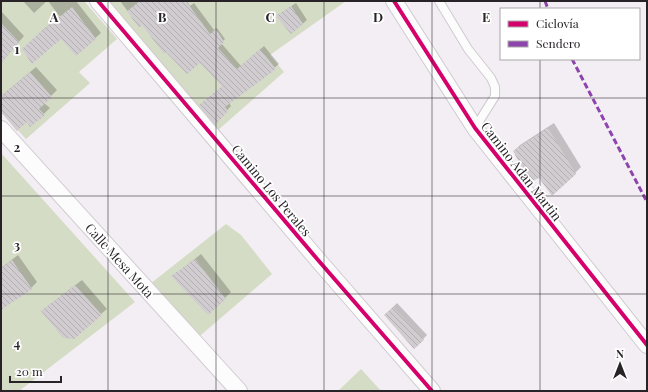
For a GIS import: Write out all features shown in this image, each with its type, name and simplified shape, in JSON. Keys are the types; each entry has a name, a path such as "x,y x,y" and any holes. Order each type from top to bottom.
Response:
{"street":[{"name":"Camino Los Perales","path":"98,1 318,260 432,391"},
{"name":"Camino Adan Martin","path":"394,1 475,128 647,346"},
{"name":"Calle Mesa Mota","path":"1,130 239,391"}],"lane":[{"path":"439,1 468,48 496,87 495,96 475,128"}],"green space":[{"path":"1,1 84,1 117,39 79,72 90,83 26,139 1,112"},
{"path":"107,1 346,1 270,55 284,72 217,131"},
{"path":"1,153 135,302 19,391 1,391"},
{"path":"226,224 241,235 272,274 194,341 145,288"},
{"path":"361,369 381,391 338,391"}],"building":[{"path":"140,1 186,1 210,34 216,29 224,42 218,48 237,69 260,49 276,69 225,107 228,111 215,125 199,105 222,86 200,63 187,74 166,52 164,54 142,25 139,28 127,11"},
{"path":"291,6 303,24 291,34 276,16"},
{"path":"72,7 96,39 76,56 61,39 32,64 22,49 39,33"},
{"path":"1,23 19,42 1,63"},
{"path":"30,72 52,97 39,109 45,115 30,127 27,122 17,131 1,112 1,96"},
{"path":"548,128 576,174 552,196 539,178 530,182 513,151"},
{"path":"195,259 226,299 208,315 171,276"},
{"path":"12,260 32,289 1,310 1,268"},
{"path":"75,285 102,315 74,339 63,338 41,311"},
{"path":"393,307 424,340 414,349 384,315"}],"marked path":[{"path":"545,1 548,8"},
{"path":"573,60 647,202"}],"cycle path":[{"path":"98,1 318,260 432,391"},
{"path":"394,1 475,128 647,345"}]}
